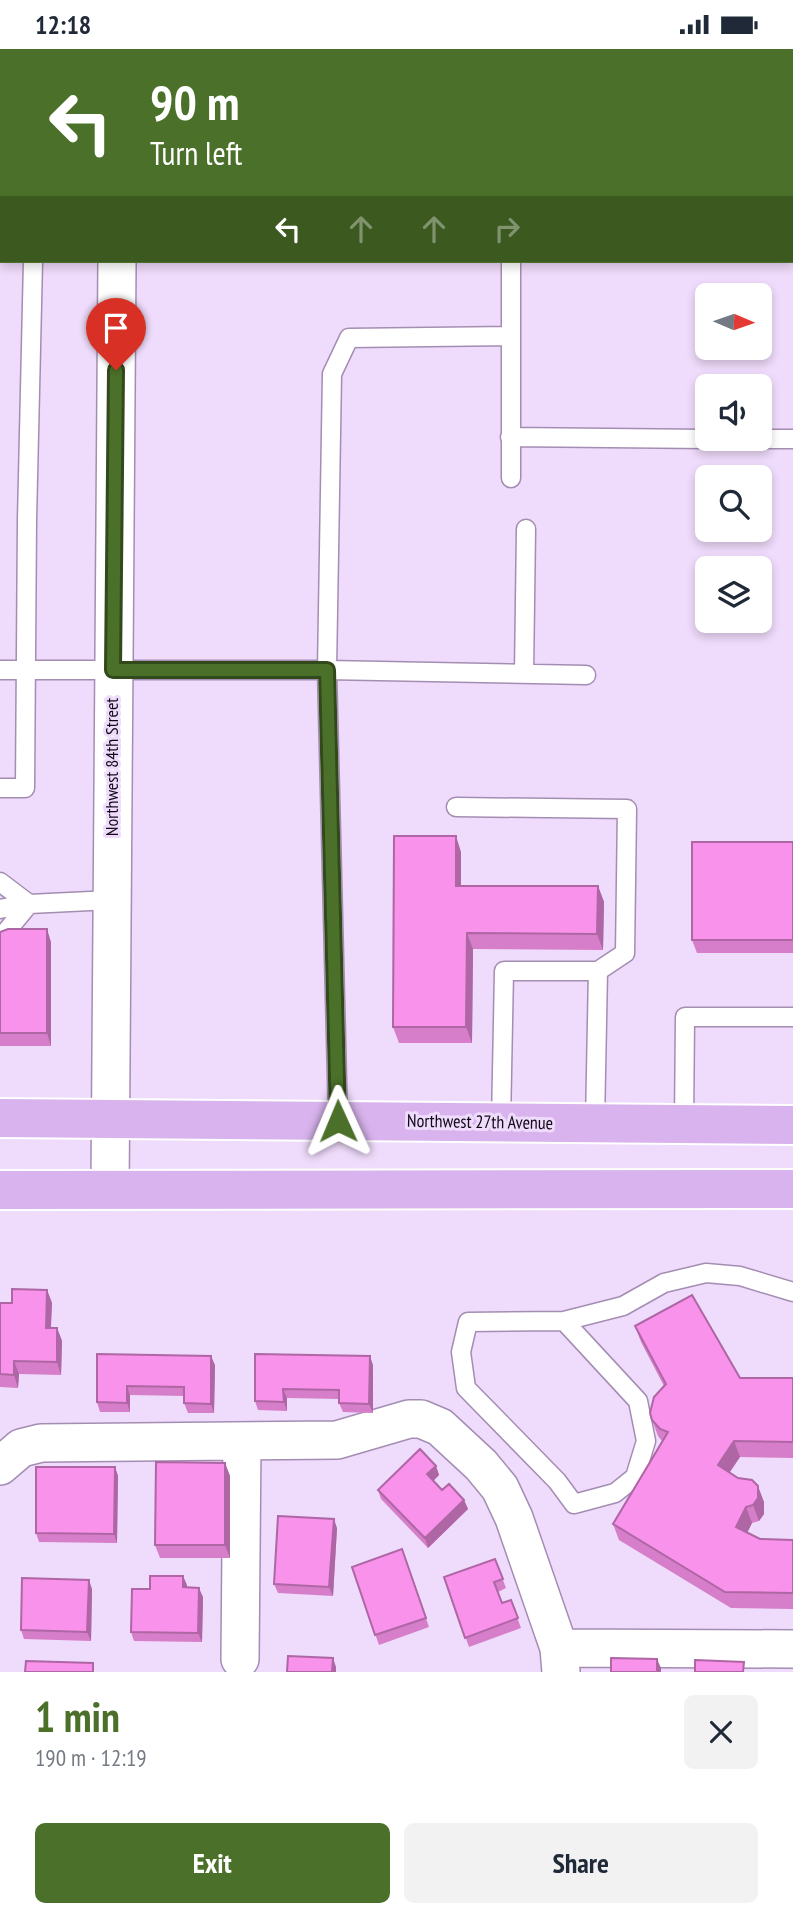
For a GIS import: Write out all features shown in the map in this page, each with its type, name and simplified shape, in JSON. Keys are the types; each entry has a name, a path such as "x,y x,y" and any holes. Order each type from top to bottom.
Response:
{"main road":[{"name":"Northwest 27th Avenue","path":"0,1118 793,1125"},
{"path":"0,1190 793,1189"}],"street":[{"name":"Northwest 84th Street","path":"110,1189 117,263"},
{"path":"0,1466 21,1448 41,1443 337,1440 409,1419 421,1419 440,1427 481,1465 500,1488 514,1518 560,1660 793,1649"},
{"path":"240,1659 242,1441"}],"lane":[{"path":"0,788 25,788 33,263"},
{"path":"510,478 511,263"},
{"path":"338,1121 327,670 332,374 349,338 511,336"},
{"path":"510,437 695,439"},
{"path":"772,439 793,439"},
{"path":"524,674 526,529"},
{"path":"0,670 327,670 586,675"},
{"path":"456,807 627,809 625,953 598,971 504,971 501,1123"},
{"path":"0,882 29,904"},
{"path":"0,897 29,904"},
{"path":"0,909 29,904 111,900"},
{"path":"0,925 29,904"},
{"path":"0,939 29,904"},
{"path":"595,1123 598,971"},
{"path":"684,1124 685,1017 793,1017"},
{"path":"564,1321 638,1401 646,1441 635,1477 615,1493 574,1504 557,1481 466,1388 461,1352 468,1322 564,1321 623,1306 664,1283 706,1273 740,1276 793,1292"}],"building":[{"path":"394,836 456,836 456,886 598,886 597,934 467,933 466,1027 393,1027"},
{"path":"692,842 793,842 793,940 692,940"},
{"path":"8,929 47,929 47,1033 0,1033 0,932"},
{"path":"12,1289 47,1290 46,1328 57,1328 57,1362 14,1361 14,1375 0,1374 0,1303 12,1303"},
{"path":"692,1295 740,1378 793,1378 793,1442 734,1441 718,1465 738,1478 752,1480 758,1486 758,1498 753,1505 746,1507 736,1527 760,1539 793,1540 793,1593 725,1592 613,1524 668,1432 660,1429 650,1413 654,1397 666,1384 635,1326"},
{"path":"97,1354 211,1356 211,1404 184,1403 184,1387 127,1386 127,1403 97,1402"},
{"path":"255,1354 370,1356 369,1404 339,1403 339,1390 283,1389 284,1402 255,1401"},
{"path":"420,1449 436,1466 427,1474 442,1490 449,1484 464,1500 425,1538 378,1490"},
{"path":"156,1462 225,1463 225,1545 155,1545"},
{"path":"36,1467 115,1467 114,1534 36,1533"},
{"path":"278,1516 334,1519 329,1587 274,1584"},
{"path":"402,1549 426,1618 375,1635 352,1567"},
{"path":"495,1559 503,1579 494,1582 502,1603 511,1600 518,1618 465,1638 444,1577"},
{"path":"150,1576 183,1576 183,1587 199,1588 198,1633 131,1632 132,1589 150,1589"},
{"path":"22,1578 89,1580 87,1632 21,1630"},
{"path":"288,1656 333,1658 332,1672 287,1672"},
{"path":"611,1658 657,1659 657,1672 611,1672"},
{"path":"695,1660 744,1662 743,1672 695,1672"},
{"path":"26,1661 93,1663 93,1672 25,1672"}],"route":[{"path":"116,370 113,670 327,670 338,1121"}]}
